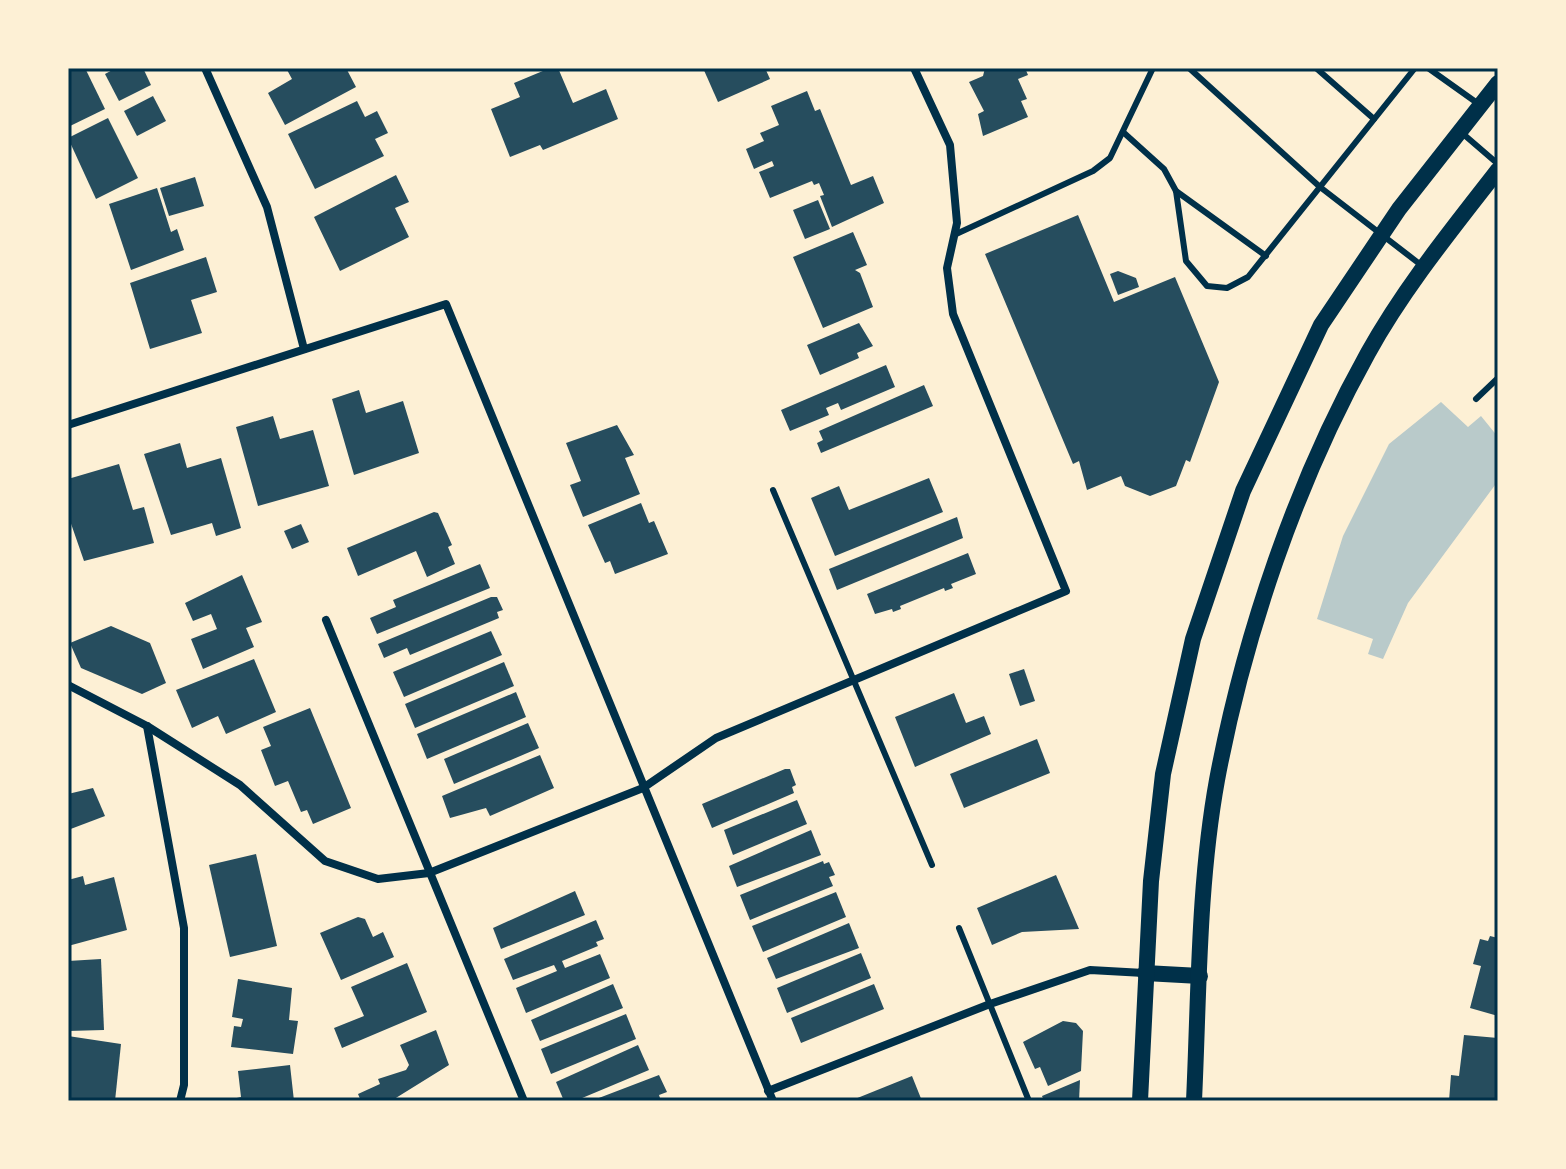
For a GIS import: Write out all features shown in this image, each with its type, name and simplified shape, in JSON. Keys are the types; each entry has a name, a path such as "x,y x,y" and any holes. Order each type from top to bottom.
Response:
{"main road":[{"path":"1140,1101 1145,973 1163,774 1193,639 1243,491 1321,325 1381,235 1498,83"},
{"path":"1194,1101 1200,976 1216,783 1245,653 1293,512 1368,353 1425,268 1498,170"},
{"path":"1145,973 1200,976"}],"street":[{"path":"205,68 267,207 304,349"},
{"path":"68,685 147,726 240,785 325,861 378,879 429,873 643,788 716,738 1066,591 953,314 947,268 957,223 950,145 914,68"},
{"path":"68,425 446,304 773,1101"},
{"path":"326,620 524,1101"},
{"path":"147,726 184,928 184,1085 180,1101"},
{"path":"768,1091 990,1004 1090,970 1145,973"}],"lane":[{"path":"954,235 1093,171 1110,158 1153,68"},
{"path":"1189,68 1320,187 1425,268"},
{"path":"1316,68 1374,119"},
{"path":"1123,132 1164,169 1176,191 1186,261 1207,286 1227,288 1248,277 1266,256 1415,68"},
{"path":"1428,68 1480,105"},
{"path":"1459,131 1498,164"},
{"path":"1176,191 1266,256"},
{"path":"1476,399 1498,378"},
{"path":"773,490 932,865"},
{"path":"959,928 1029,1101"}],"shaded area":[{"path":"1441,402 1468,427 1481,416 1498,437 1498,481 1408,603 1383,659 1368,654 1373,639 1317,619 1343,536 1389,444"}],"building":[{"path":"68,68 85,68 105,109 68,127"},
{"path":"116,68 143,68 151,85 119,101 105,74"},
{"path":"286,68 346,68 356,87 285,125 268,93 292,79"},
{"path":"550,68 558,68 573,103 606,89 618,119 543,150 540,145 510,157 491,109 520,97 514,83"},
{"path":"703,68 765,68 770,79 718,102"},
{"path":"985,68 1025,68 1028,75 1018,79 1027,99 1021,101 1028,117 983,136 978,114 984,111 969,82 983,76"},
{"path":"807,91 815,111 820,109 851,185 873,176 884,203 832,227 820,196 824,195 819,183 814,185 812,181 770,198 759,172 774,166 772,161 754,169 746,149 764,141 760,133 779,125 771,106"},
{"path":"153,96 166,121 137,136 124,111"},
{"path":"357,101 365,117 377,111 388,133 375,139 384,156 315,189 288,134"},
{"path":"108,118 138,178 96,199 68,138"},
{"path":"396,175 409,202 395,208 409,237 340,271 314,217"},
{"path":"195,177 204,206 169,216 160,188"},
{"path":"157,188 171,232 177,229 184,250 131,270 109,204"},
{"path":"818,200 830,229 805,239 793,210"},
{"path":"1078,215 1114,302 1175,277 1219,382 1190,462 1186,460 1176,486 1150,496 1125,486 1121,476 1087,490 1079,461 1073,464 985,254"},
{"path":"853,232 867,265 855,270 860,273 873,307 823,328 793,257"},
{"path":"206,257 217,292 191,300 202,333 150,349 130,283"},
{"path":"1118,271 1136,278 1139,287 1118,295 1110,274"},
{"path":"859,323 873,346 857,353 859,358 820,375 807,345"},
{"path":"886,365 895,387 841,410 838,403 826,408 829,415 790,431 781,410"},
{"path":"924,385 933,406 821,453 817,443 823,440 819,431"},
{"path":"359,390 366,413 403,401 419,453 354,475 332,399"},
{"path":"273,416 280,439 313,430 329,486 258,506 236,427"},
{"path":"617,425 634,455 625,458 640,494 583,517 570,485 581,481 566,443"},
{"path":"180,443 187,468 221,458 241,528 216,536 212,523 171,535 144,454"},
{"path":"119,464 133,510 144,507 154,543 84,561 68,515 68,479"},
{"path":"929,478 943,512 835,556 811,498 839,486 849,510"},
{"path":"641,503 649,523 654,521 668,554 615,574 610,561 605,563 588,525"},
{"path":"438,513 452,545 448,547 455,564 427,577 416,551 358,576 347,548"},
{"path":"957,517 963,538 837,590 829,569"},
{"path":"301,524 309,542 292,549 284,531"},
{"path":"968,553 976,574 951,584 953,588 945,591 944,588 900,606 901,609 875,614 867,594"},
{"path":"480,564 490,588 377,634 370,618 396,607 393,600"},
{"path":"242,575 262,622 246,628 254,647 203,669 191,639 217,629 211,614 193,621 185,603"},
{"path":"497,597 503,610 497,612 499,618 410,655 407,648 384,658 378,644"},
{"path":"111,626 150,643 166,683 142,694 81,668 70,643"},
{"path":"491,631 502,655 404,697 393,672"},
{"path":"254,659 276,712 226,734 218,716 192,728 176,690"},
{"path":"504,662 514,686 415,728 405,704"},
{"path":"1024,669 1035,701 1020,706 1009,674"},
{"path":"516,692 526,717 427,759 417,734"},
{"path":"954,693 966,723 984,716 991,734 915,767 895,717"},
{"path":"310,708 351,808 313,824 307,810 301,812 288,781 275,786 261,750 271,746 263,727"},
{"path":"528,723 539,748 454,784 444,759"},
{"path":"1037,739 1050,773 964,808 950,774"},
{"path":"540,755 554,788 490,816 486,808 450,818 442,796"},
{"path":"790,769 796,785 792,787 794,793 712,828 702,804"},
{"path":"93,788 105,816 68,830 68,794"},
{"path":"797,800 807,824 733,855 724,830"},
{"path":"811,830 821,855 737,887 729,866"},
{"path":"256,854 277,946 230,957 209,865"},
{"path":"823,861 824,864 829,862 835,875 829,877 833,886 750,920 740,895"},
{"path":"1056,875 1079,929 1022,932 992,945 977,908"},
{"path":"83,876 85,885 114,877 127,930 68,946 68,880"},
{"path":"575,891 585,915 501,949 493,928"},
{"path":"836,892 846,917 763,952 752,926"},
{"path":"358,917 365,919 373,937 383,932 394,957 341,980 320,933"},
{"path":"596,920 604,939 596,942 598,946 562,961 565,968 600,954 610,978 526,1013 516,988 557,971 554,965 513,980 504,959"},
{"path":"849,923 859,948 776,979 767,958"},
{"path":"1490,936 1498,938 1498,1016 1470,1008 1481,966 1473,964 1480,939 1488,941"},
{"path":"861,953 871,978 787,1013 777,988"},
{"path":"101,959 104,1030 68,1031 68,961"},
{"path":"407,963 427,1012 342,1048 334,1028 364,1016 351,987"},
{"path":"238,979 292,988 289,1020 298,1021 293,1054 231,1047 234,1026 241,1027 243,1019 232,1017"},
{"path":"613,984 623,1008 540,1041 531,1020"},
{"path":"874,984 884,1009 801,1043 791,1018"},
{"path":"626,1014 636,1039 551,1074 541,1049"},
{"path":"1063,1021 1076,1023 1083,1031 1081,1071 1048,1086 1040,1067 1035,1069 1023,1042"},
{"path":"436,1030 449,1065 391,1101 385,1098 384,1101 361,1101 358,1094 380,1084 378,1079 406,1070 409,1065 400,1045"},
{"path":"1464,1035 1498,1038 1498,1101 1449,1101 1451,1075 1459,1076"},
{"path":"68,1036 121,1044 115,1101 68,1101"},
{"path":"638,1045 649,1070 575,1101 564,1101 556,1082"},
{"path":"290,1065 294,1101 224,1101 241,1097 238,1071"},
{"path":"659,1075 667,1092 659,1095 661,1101 591,1101"},
{"path":"912,1076 922,1101 850,1101"},
{"path":"1080,1080 1079,1101 1044,1101 1042,1096"}]}
